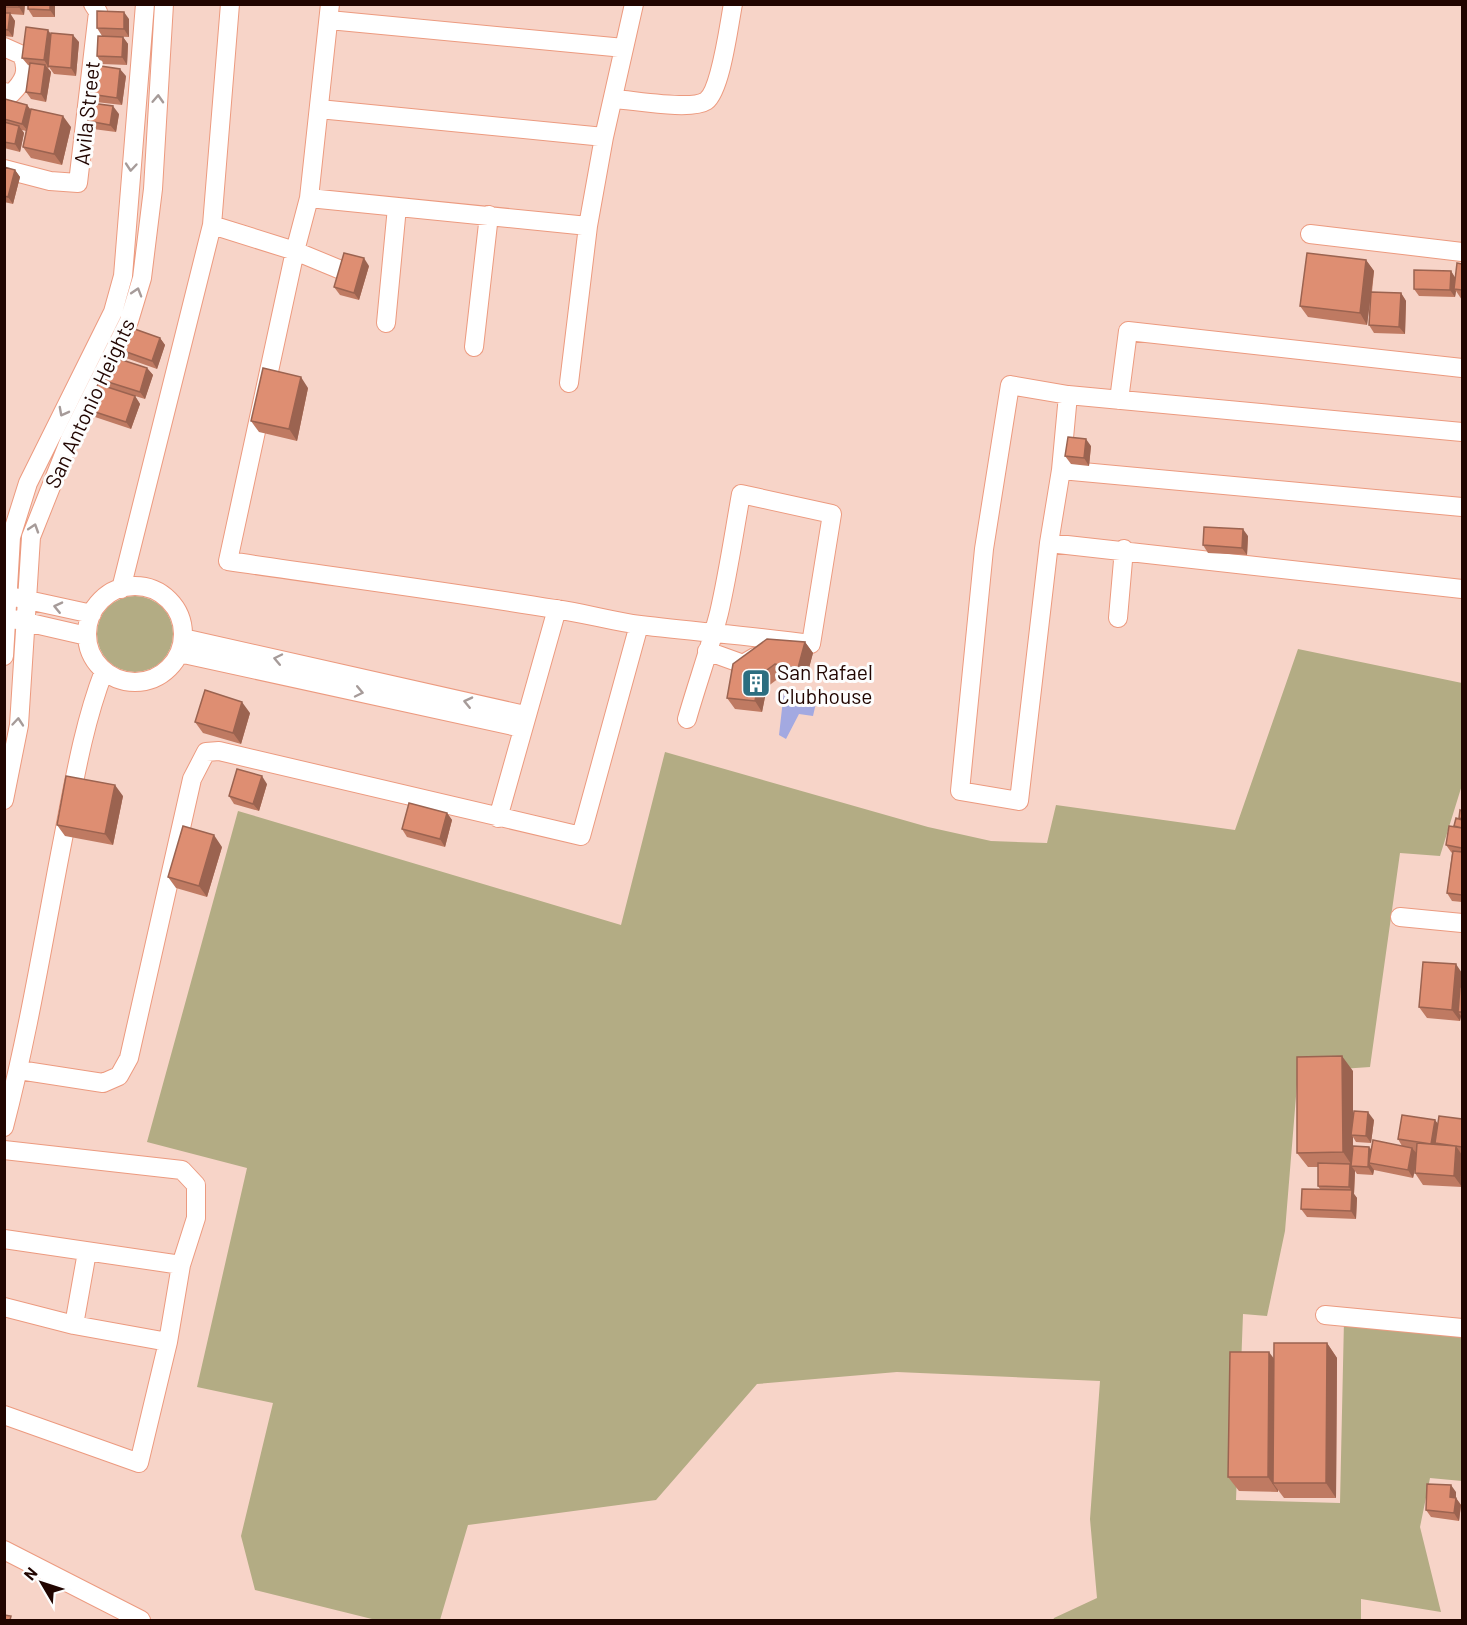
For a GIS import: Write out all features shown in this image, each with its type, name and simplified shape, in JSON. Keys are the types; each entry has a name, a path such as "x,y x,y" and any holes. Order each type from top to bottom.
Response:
{"street":[{"name":"Avila Street","path":"4,169 50,181 78,183 98,12 93,4"},
{"name":"San Antonio Heights","path":"4,800 19,725 16,597 11,537 28,483 112,312 123,276 145,4"},
{"name":"San Antonio Heights","path":"16,597 31,537 48,488 129,321 142,278 153,189 164,4"},
{"path":"121,589 212,225 230,4"},
{"path":"569,383 588,226 604,137 633,4"},
{"path":"614,99 693,105 706,101 716,86 733,4"},
{"path":"624,48 329,12 309,198 295,251 228,561 557,609 639,625 713,632 770,638 811,644 832,514 741,494 713,632 687,719"},
{"path":"4,47 22,55 26,65 25,78 11,94 4,92"},
{"path":"319,109 604,137"},
{"path":"309,198 588,226"},
{"path":"386,323 397,207"},
{"path":"474,347 489,215"},
{"path":"212,225 295,251 342,270"},
{"path":"1310,234 1462,252"},
{"path":"1119,400 1128,331 1462,368"},
{"path":"1068,395 1061,470 1049,543 1019,801 960,791 984,549 1010,385 1068,395 1462,432"},
{"path":"1061,470 1462,507"},
{"path":"1049,543 1124,549 1462,589"},
{"path":"1118,618 1124,549"},
{"path":"136,586 151,589 165,597 175,608 181,623 181,645 171,665 160,675 146,681 132,682 117,679 104,671 92,655 87,636 92,614 99,603 121,589 136,586"},
{"path":"16,597 92,614"},
{"path":"498,818 557,609"},
{"name":"San Antonio Heights","path":"4,656 16,619"},
{"path":"16,619 87,636"},
{"path":"19,1070 103,1083 119,1076 129,1058 192,779 206,752 219,750 581,837 639,625"},
{"path":"707,651 743,664 768,648 770,638"},
{"path":"181,645 524,722"},
{"path":"4,1127 19,1070 79,756 94,698 104,671"},
{"path":"1400,917 1462,923"},
{"path":"4,1150 182,1170 196,1185 196,1218 181,1265 168,1342 139,1463 4,1415"},
{"path":"4,1239 181,1265"},
{"path":"74,1325 87,1252"},
{"path":"4,1307 74,1325 168,1342"},
{"path":"1325,1315 1462,1328"},
{"path":"4,1550 141,1620"}],"shaded area":[{"path":"135,596 150,599 162,607 170,619 173,634 170,649 162,661 150,669 135,672 120,669 108,661 100,649 97,634 100,619 108,607 120,599"},
{"path":"1298,649 1462,683 1462,785 1440,856 1400,853 1370,1067 1298,1072 1285,1231 1267,1316 1243,1314 1236,1500 1340,1503 1344,1320 1462,1330 1462,1481 1430,1478 1420,1527 1441,1612 1361,1599 1361,1620 1053,1620 1097,1598 1090,1519 1100,1381 897,1372 757,1384 656,1500 468,1525 440,1620 376,1620 255,1590 241,1536 273,1403 197,1387 247,1168 147,1142 238,811 621,925 665,752 928,827 991,841 1047,843 1056,805 1235,830"}],"water":[{"path":"784,691 808,695 816,703 813,716 799,714 786,739 779,735"}],"building":[{"path":"4,4 19,4 19,7 4,7"},
{"path":"28,4 50,4 50,10 28,9"},
{"path":"97,11 124,12 124,29 97,28"},
{"path":"4,13 10,13 8,30 4,29"},
{"path":"26,27 48,30 44,60 22,58"},
{"path":"51,33 73,35 71,68 48,66"},
{"path":"98,36 123,37 122,57 97,56"},
{"path":"30,63 45,65 41,94 26,92"},
{"path":"94,65 120,69 117,98 90,94"},
{"path":"5,99 27,105 22,124 4,119"},
{"path":"91,103 113,106 110,125 88,121"},
{"path":"31,109 63,116 54,154 23,147"},
{"path":"4,122 19,126 15,144 4,142"},
{"path":"4,167 15,170 8,197 4,196"},
{"path":"344,253 364,258 354,293 334,287"},
{"path":"1307,253 1366,260 1360,313 1300,306"},
{"path":"1457,263 1462,264 1462,290 1454,289"},
{"path":"1414,270 1451,271 1450,290 1414,289"},
{"path":"1371,292 1401,293 1399,327 1369,325"},
{"path":"129,327 160,338 152,361 121,350"},
{"path":"113,357 147,368 140,392 105,381"},
{"path":"263,368 301,377 289,429 251,421"},
{"path":"98,384 135,396 126,422 89,410"},
{"path":"1068,437 1086,439 1084,458 1065,456"},
{"path":"1204,527 1243,529 1242,548 1203,545"},
{"path":"767,639 805,642 798,668 775,664 759,676 755,701 727,698 733,664"},
{"path":"205,690 242,702 233,733 195,722"},
{"path":"237,769 262,776 253,804 229,796"},
{"path":"66,776 115,785 105,834 57,825"},
{"path":"409,803 447,813 440,839 402,829"},
{"path":"1456,818 1462,820 1462,828 1454,826"},
{"path":"183,826 214,835 199,886 168,877"},
{"path":"1449,826 1462,828 1462,848 1446,845"},
{"path":"1453,851 1462,852 1462,895 1447,893"},
{"path":"1423,962 1456,964 1452,1010 1419,1007"},
{"path":"1460,987 1462,987 1462,1012 1458,1012"},
{"path":"1342,1056 1343,1152 1297,1153 1297,1057"},
{"path":"1354,1111 1368,1112 1366,1136 1351,1135"},
{"path":"1402,1115 1435,1120 1431,1144 1398,1139"},
{"path":"1439,1116 1462,1119 1462,1147 1435,1143"},
{"path":"1373,1140 1412,1148 1408,1170 1369,1163"},
{"path":"1417,1143 1456,1146 1454,1176 1415,1173"},
{"path":"1353,1146 1369,1147 1368,1167 1351,1166"},
{"path":"1318,1163 1350,1164 1349,1187 1318,1186"},
{"path":"1302,1189 1352,1190 1351,1211 1301,1209"},
{"path":"1274,1343 1327,1343 1326,1483 1273,1483"},
{"path":"1230,1352 1269,1352 1268,1477 1228,1477"},
{"path":"1427,1484 1451,1485 1450,1497 1456,1498 1454,1513 1426,1510"},
{"path":"4,1615 11,1616 10,1620 4,1620"}],"place":[{"name":"San Rafael Clubhouse","path":"756,683"}]}
